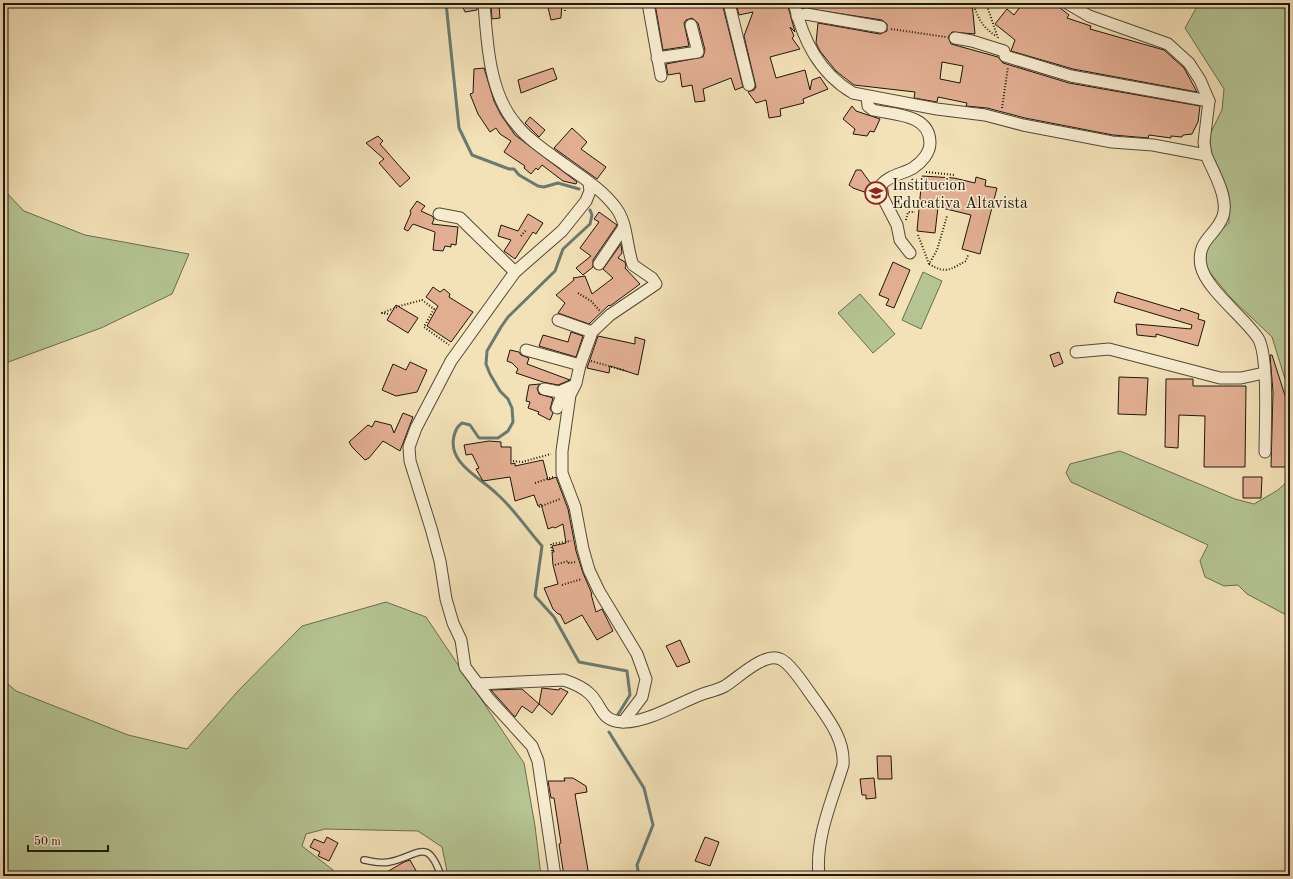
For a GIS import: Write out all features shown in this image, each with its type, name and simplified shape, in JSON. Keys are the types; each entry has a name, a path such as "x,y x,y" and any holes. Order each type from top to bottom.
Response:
{"street":[{"path":"484,3 493,76 497,93 505,107 516,124 564,164 603,193 617,209 624,227 633,265 652,278 656,284 610,315 592,332 570,388 557,408"},
{"path":"648,3 661,76"},
{"path":"729,3 749,85"},
{"path":"794,3 803,34 815,58 844,88 853,93 867,98 985,115 1023,125 1112,142 1153,145 1206,155"},
{"path":"1068,3 1089,16 1168,44 1189,63 1200,80 1209,102 1204,142 1206,155 1220,186 1224,206 1223,215 1211,232 1200,254 1202,270 1211,284 1259,339 1264,355 1266,405 1265,452"},
{"path":"797,16 806,14 881,27"},
{"path":"658,58 698,52 691,25"},
{"path":"955,38 972,41 1005,54 1072,76 1209,102"},
{"path":"867,98 868,106 873,110 916,119 924,125 929,133 930,146 924,159 914,167 888,178 881,185 883,198 897,225 900,240 910,254"},
{"path":"555,876 538,761 532,746 489,700 465,668 461,640 453,623 446,599 440,561 410,461 409,447 416,428 438,383 458,352 515,272 562,231 589,196 589,183"},
{"path":"439,214 460,218 515,272"},
{"path":"599,264 624,227"},
{"path":"558,320 592,332"},
{"path":"1076,352 1108,349 1220,378 1241,378 1264,373"},
{"path":"526,350 581,362"},
{"path":"544,389 559,392 570,388"},
{"path":"570,388 562,451 562,473 575,507 586,560 592,576 602,597 637,654 646,679 642,697 623,722"},
{"path":"477,684 564,680 577,685 591,695 601,712 609,718 623,722 636,721 724,686 746,670 770,657 781,659 797,675 834,727 844,755 843,765 823,828 819,851 819,876"}],"lane":[{"path":"364,860 388,863 413,853 427,852 433,856 441,876"}],"path":[{"path":"565,11 566,3"},
{"path":"973,3 978,18 984,28 997,37"},
{"path":"881,27 955,38"},
{"path":"922,172 955,175"},
{"path":"929,264 937,250 947,216"},
{"path":"521,236 526,230"},
{"path":"918,235 929,264 940,270 949,269 966,262 968,255"},
{"path":"578,293 591,301 601,313 610,315"},
{"path":"388,314 382,313 422,300 434,309 424,327 458,352"},
{"path":"581,362 626,371"},
{"path":"513,461 522,462 562,451"},
{"path":"535,483 562,473"},
{"path":"539,507 570,494"},
{"path":"552,551 551,544 582,539"},
{"path":"555,565 586,560"},
{"path":"562,585 592,576"}],"green space":[{"path":"1199,3 1290,3 1290,395 1272,337 1230,297 1206,268 1205,250 1216,234 1229,223 1228,192 1210,149 1210,134 1222,110 1224,89 1185,28"},
{"path":"3,189 24,211 85,235 189,254 172,294 101,328 3,364"},
{"path":"923,272 942,281 921,329 902,320"},
{"path":"860,294 895,334 873,353 838,313"},
{"path":"1120,451 1235,499 1254,504 1278,490 1290,479 1290,617 1247,594 1238,585 1224,586 1205,577 1200,561 1208,545 1071,482 1066,473 1070,464"},
{"path":"386,602 426,617 524,763 535,826 541,876 448,876 442,847 418,831 325,829 306,834 302,846 333,870 335,876 3,876 3,680 16,691 128,735 187,749 238,691 302,626"}],"building":[{"path":"461,3 477,3 477,10 465,12"},
{"path":"547,3 562,3 561,18 551,20"},
{"path":"722,3 743,87 735,90 731,78 703,89 705,101 695,102 692,85 682,87 680,73 668,75 666,64 703,57 705,50 698,23 692,18 686,20 684,23 689,46 663,50 655,4"},
{"path":"736,3 787,3 795,32 790,27 794,36 792,38 800,49 770,57 776,78 805,70 810,90 812,80 820,77 828,89 803,99 804,103 780,109 781,116 769,118 766,100 756,103 748,92 754,90 756,87 744,36 753,12 739,15"},
{"path":"801,3 972,3 975,34 952,32 948,37 951,44 998,57 1003,63 1069,83 1200,106 1198,122 1192,134 1183,135 1182,137 1171,136 1171,138 1149,135 1148,138 1113,135 1025,118 987,108 966,106 967,103 938,97 937,102 914,98 915,92 854,85 836,71 820,51 816,43 818,23 880,34 887,31 887,24 882,20 803,8","holes":["942,62 963,66 960,83 940,79"]},
{"path":"1023,3 1054,3 1069,15 1067,18 1091,26 1090,29 1164,50 1184,68 1197,92 1073,69 1011,51 1015,40 995,24 1007,9 1014,15"},
{"path":"499,5 500,18 492,19 491,6"},
{"path":"484,68 494,101 501,115 515,135 577,182 576,184 563,181 542,165 538,170 536,168 531,174 524,168 525,166 504,152 511,141 500,134 496,128 490,132 478,114 470,94 473,93 474,69"},
{"path":"553,68 557,79 521,93 518,80"},
{"path":"852,106 856,111 880,119 874,132 870,131 867,136 853,134 855,129 843,119"},
{"path":"530,117 545,130 539,137 525,123"},
{"path":"572,128 587,142 581,149 606,167 597,179 554,148"},
{"path":"378,136 383,141 380,144 410,178 400,187 379,163 384,159 366,143"},
{"path":"856,170 861,170 874,188 875,192 870,194 849,185"},
{"path":"922,176 954,178 975,183 976,177 986,180 985,186 997,188 980,254 962,249 971,215 938,207 935,233 917,231"},
{"path":"417,201 425,206 421,211 432,216 434,219 432,224 458,227 456,245 451,244 451,247 445,246 443,251 433,250 435,232 413,224 408,231 404,229 411,213 410,211"},
{"path":"599,212 617,225 593,260 593,267 583,275 576,268 591,256 580,248 599,222 594,219"},
{"path":"528,214 543,223 536,234 533,232 515,259 504,251 511,240 498,236 501,225 518,231"},
{"path":"621,244 622,253 618,258 625,262 625,268 640,284 610,306 609,305 589,324 558,313 565,303 556,295 574,280 573,278 585,276 592,294 613,278 603,269"},
{"path":"893,262 910,270 894,308 886,305 889,299 879,295"},
{"path":"433,287 440,292 444,289 450,294 449,297 473,312 451,342 427,326 438,306 426,297"},
{"path":"1117,292 1180,311 1181,308 1199,314 1198,319 1205,321 1198,346 1156,334 1156,337 1137,335 1136,324 1191,329 1192,325 1114,302"},
{"path":"396,305 418,318 408,333 387,320"},
{"path":"571,332 583,336 576,357 539,346 543,335 568,342"},
{"path":"598,336 635,344 635,337 645,340 638,375 610,366 609,373 587,368"},
{"path":"510,350 519,352 521,355 529,358 527,364 570,380 558,385 543,382 516,373 518,369 512,363 507,361"},
{"path":"1059,352 1063,363 1054,367 1050,355"},
{"path":"1270,355 1272,355 1289,408 1289,467 1271,467 1273,392"},
{"path":"410,362 427,370 417,392 396,396 382,390 393,364 406,370"},
{"path":"1119,377 1148,378 1146,415 1118,414"},
{"path":"1166,379 1193,379 1193,386 1246,386 1245,467 1204,467 1205,416 1179,415 1178,448 1165,447"},
{"path":"540,384 537,388 539,394 553,398 550,409 553,413 550,420 538,414 539,412 528,408 530,402 526,401 529,385"},
{"path":"403,413 413,417 400,451 383,441 369,458 365,460 349,442 368,425 372,427 375,421 391,425 394,433"},
{"path":"489,441 501,442 501,447 511,447 511,464 515,463 515,466 543,460 548,480 556,477 568,509 576,551 592,594 596,612 602,609 613,631 597,640 582,615 565,624 560,614 553,609 544,588 558,584 553,565 552,552 554,552 552,546 566,543 563,524 555,528 553,527 548,529 541,504 538,506 534,495 515,501 510,477 483,481 476,469 479,468 472,454 466,455 464,445"},
{"path":"1243,477 1262,477 1261,498 1243,498"},
{"path":"680,640 690,662 677,667 666,646"},
{"path":"542,688 559,690 560,688 568,692 552,715 539,704"},
{"path":"522,689 539,704 532,713 522,706 515,717 491,690"},
{"path":"877,756 891,756 892,779 878,779"},
{"path":"564,778 573,778 586,786 587,792 575,794 589,876 564,876 559,844 561,843 554,798 551,798 548,781 565,781"},
{"path":"874,778 876,798 866,799 866,795 862,795 860,779"},
{"path":"327,837 338,843 329,861 318,856 320,852 310,847 314,839 324,843"},
{"path":"705,837 719,842 710,866 695,861"},
{"path":"410,860 419,876 380,876 404,862"}],"waterway":[{"path":"446,3 459,128 472,155 509,169 514,169 519,175 538,186 544,187 558,183 579,189"},
{"path":"590,210 592,215 590,224 563,249 555,271 508,317 487,351 486,364 490,374 500,391 508,399 512,408 513,422 508,431 498,438 479,438 470,425 462,423 455,432 453,446 460,462 503,500 542,546 535,596 554,617 579,662 627,671 630,695 617,716"},
{"path":"609,732 644,788 653,825 637,865 639,876"}],"place":[{"name":"Institucion Educativa Altavista","path":"876,193"}]}
